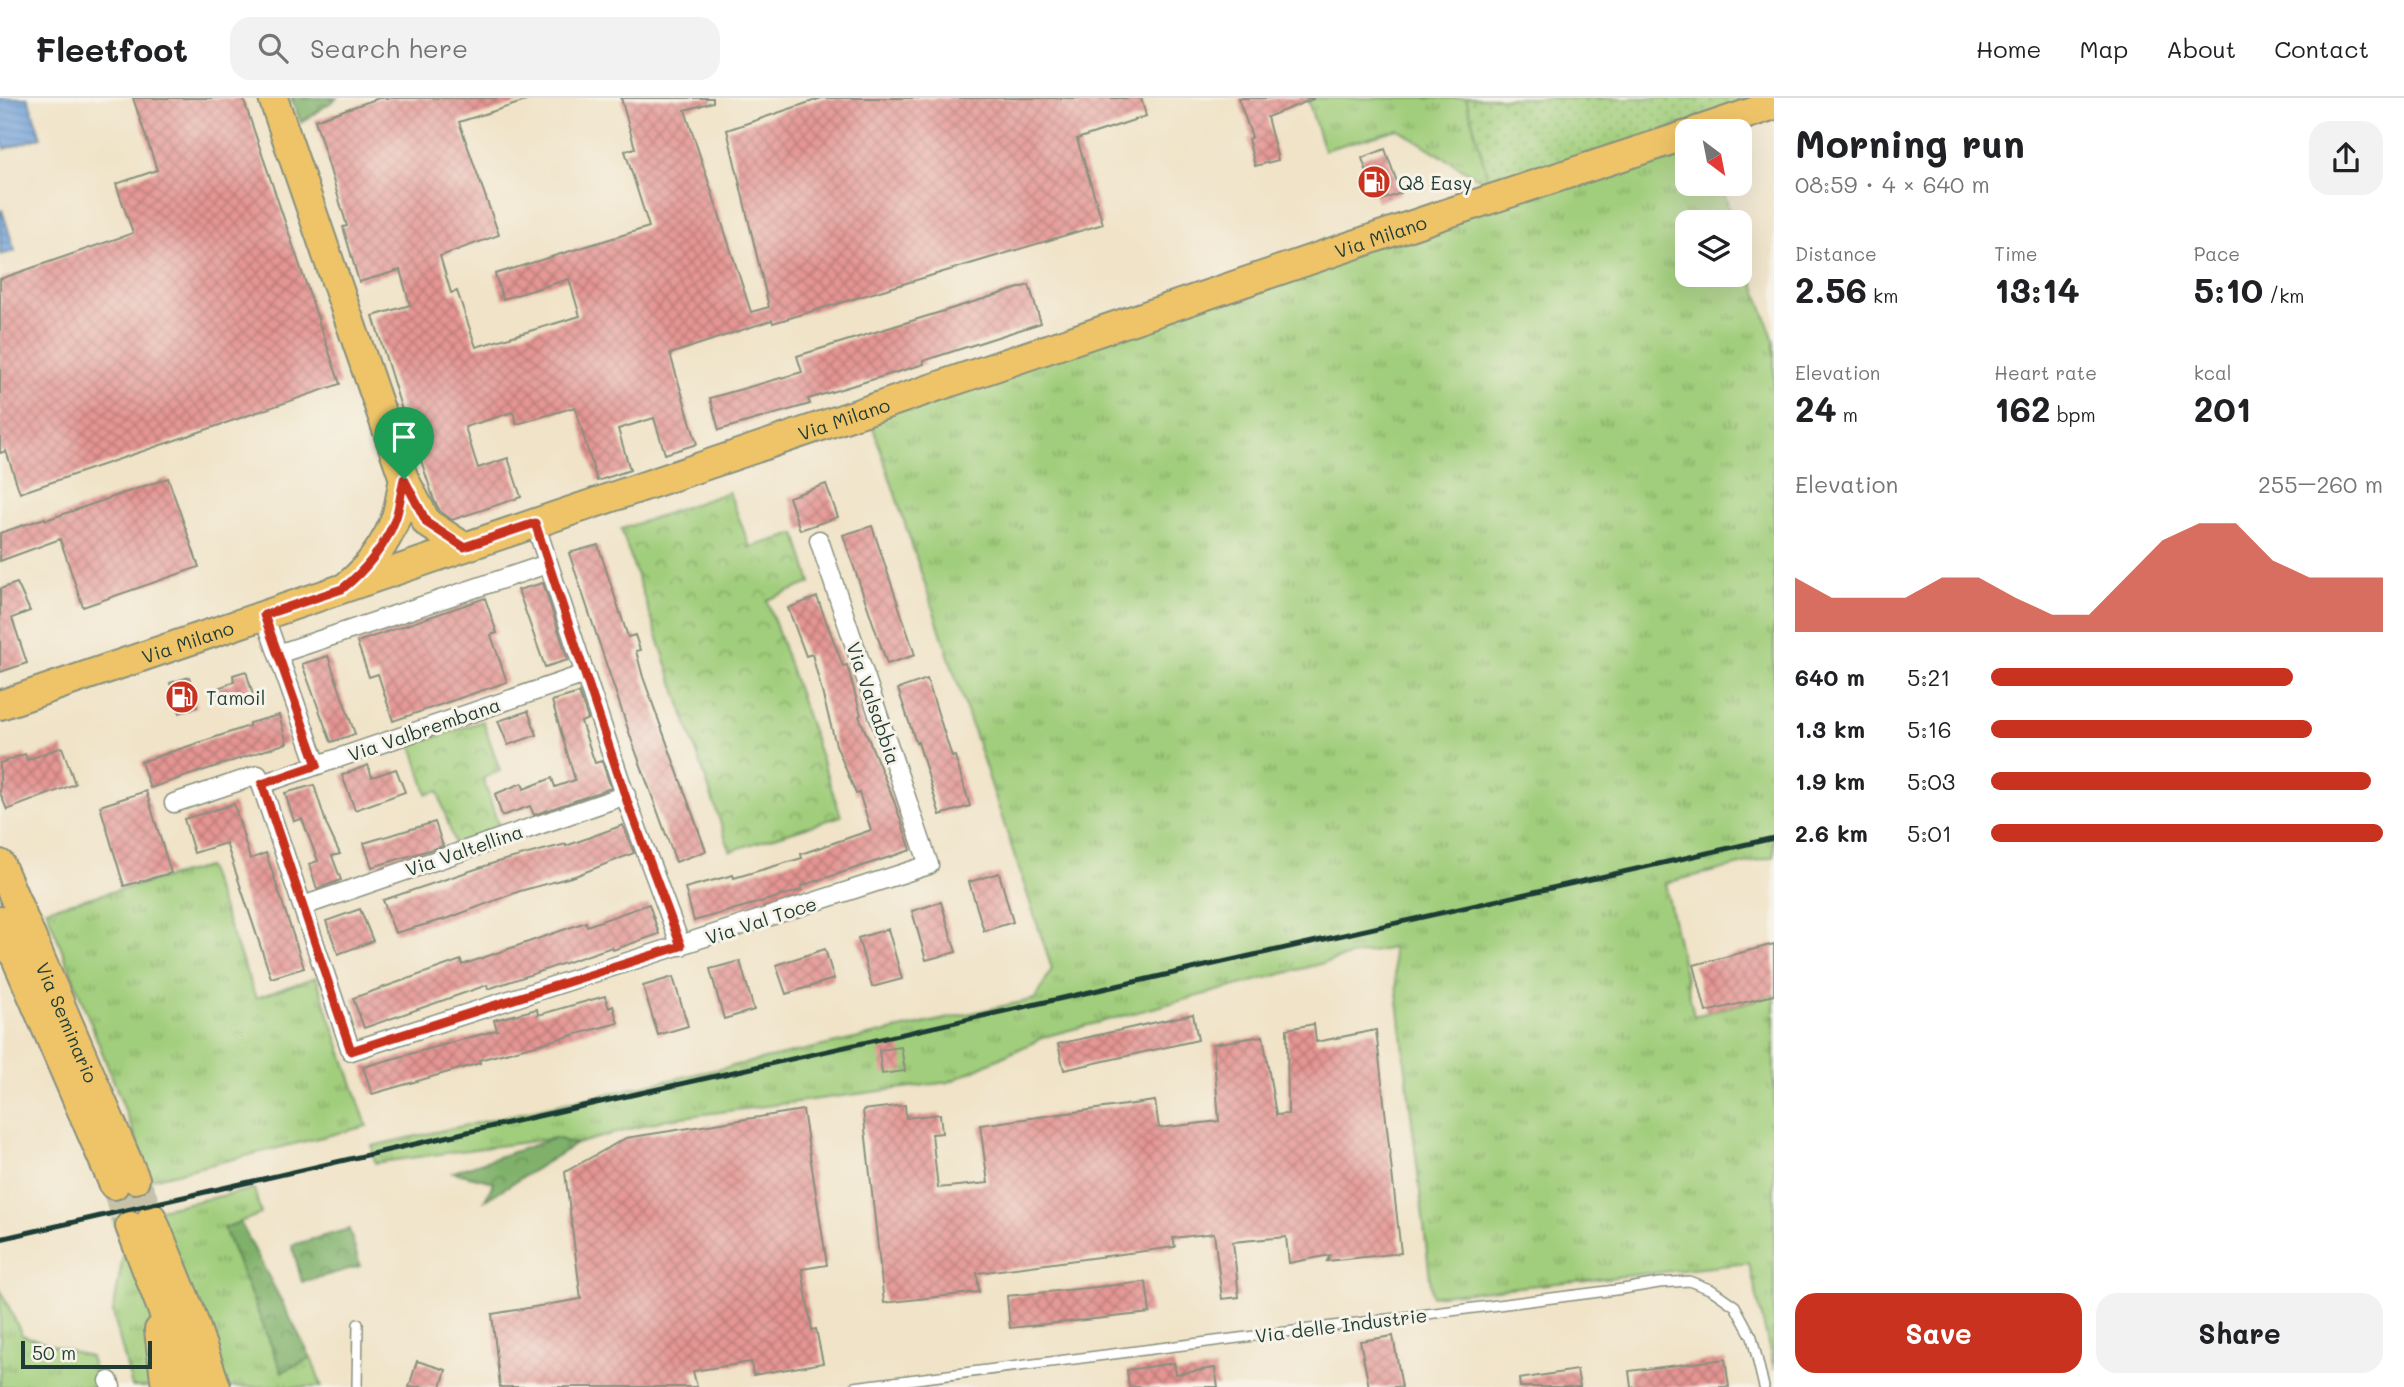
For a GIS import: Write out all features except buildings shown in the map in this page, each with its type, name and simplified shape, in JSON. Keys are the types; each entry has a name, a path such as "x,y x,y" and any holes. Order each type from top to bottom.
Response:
{"main road":[{"path":"272,98 404,479 427,523 429,537 425,561 413,555 402,541 396,518"},
{"path":"1733,119 1774,105"},
{"name":"Via Milano","path":"0,705 1440,216 1675,139"},
{"path":"342,589 372,559 396,518 404,479"},
{"path":"427,523 464,547"},
{"name":"Via Seminario","path":"0,864 125,1182 0,921"},
{"path":"166,1387 153,1282 141,1222 228,1387"},
{"path":"153,1282 192,1387"},
{"path":"190,1311 216,1387"}],"street":[{"path":"535,523 626,795 681,946"},
{"name":"Via Valsabbia","path":"819,540 929,865"},
{"path":"278,654 547,564"},
{"path":"264,615 317,765"},
{"name":"Via Valbrembana","path":"262,784 586,674"},
{"path":"174,803 258,775 303,906"},
{"name":"Via Valtellina","path":"303,906 626,795"},
{"name":"Via Val Toce","path":"303,906 351,1051 929,865"}],"lane":[{"name":"Via delle Industrie","path":"854,1387 1689,1281 1712,1290 1735,1306 1752,1337 1764,1387"},
{"path":"357,1387 358,1324"}],"green space":[{"path":"291,98 337,98 301,123"},
{"path":"1307,98 1466,98 1490,186 1398,129 1324,150"},
{"path":"1466,98 1766,98 1700,119 1675,119 1675,127 1490,186"},
{"path":"1675,135 1675,196 1725,196 1729,210 1675,210 1675,287 1752,287 1752,278 1774,341 1774,857 1665,883 1694,1016 1774,995 1774,1369 1749,1263 1432,1296 1392,948 1350,956 1047,1036 949,1082 667,1119 576,1144 555,1138 375,1163 372,1146 1035,999 1052,969 866,406"},
{"path":"729,492 750,547 796,534 811,583 767,600 841,816 730,851 621,529"},
{"path":"483,721 500,771 483,778 500,830 455,846 438,791 427,794 412,745"},
{"path":"207,867 256,998 316,977 367,1126 152,1179 46,909"},
{"path":"555,1138 576,1144 485,1200 494,1182 453,1172"},
{"path":"254,1189 261,1214 224,1228 282,1372 311,1358 322,1387 132,1387 113,1313 124,1250 113,1219"},
{"path":"240,1222 311,1358 282,1372 224,1228"},
{"path":"349,1229 360,1266 302,1282 292,1245"},
{"path":"0,1289 22,1335 90,1357 99,1387 0,1387"}],"water":[{"path":"0,98 28,98 41,137 5,149 0,135"},
{"path":"2,210 15,251 0,255 0,211"}],"tunnel":[{"path":"135,1179 152,1218"},
{"path":"114,1185 130,1226"}],"railway":[{"path":"0,1239 1774,838"}],"place":[{"name":"Q8 Easy","path":"1374,182"},
{"name":"Tamoil","path":"182,697"}],"route":[{"path":"404,479 427,523 464,547 535,523 628,804 681,946 351,1051 262,784 317,765 264,615 342,589 353,580 385,540 396,518 404,479"}]}
